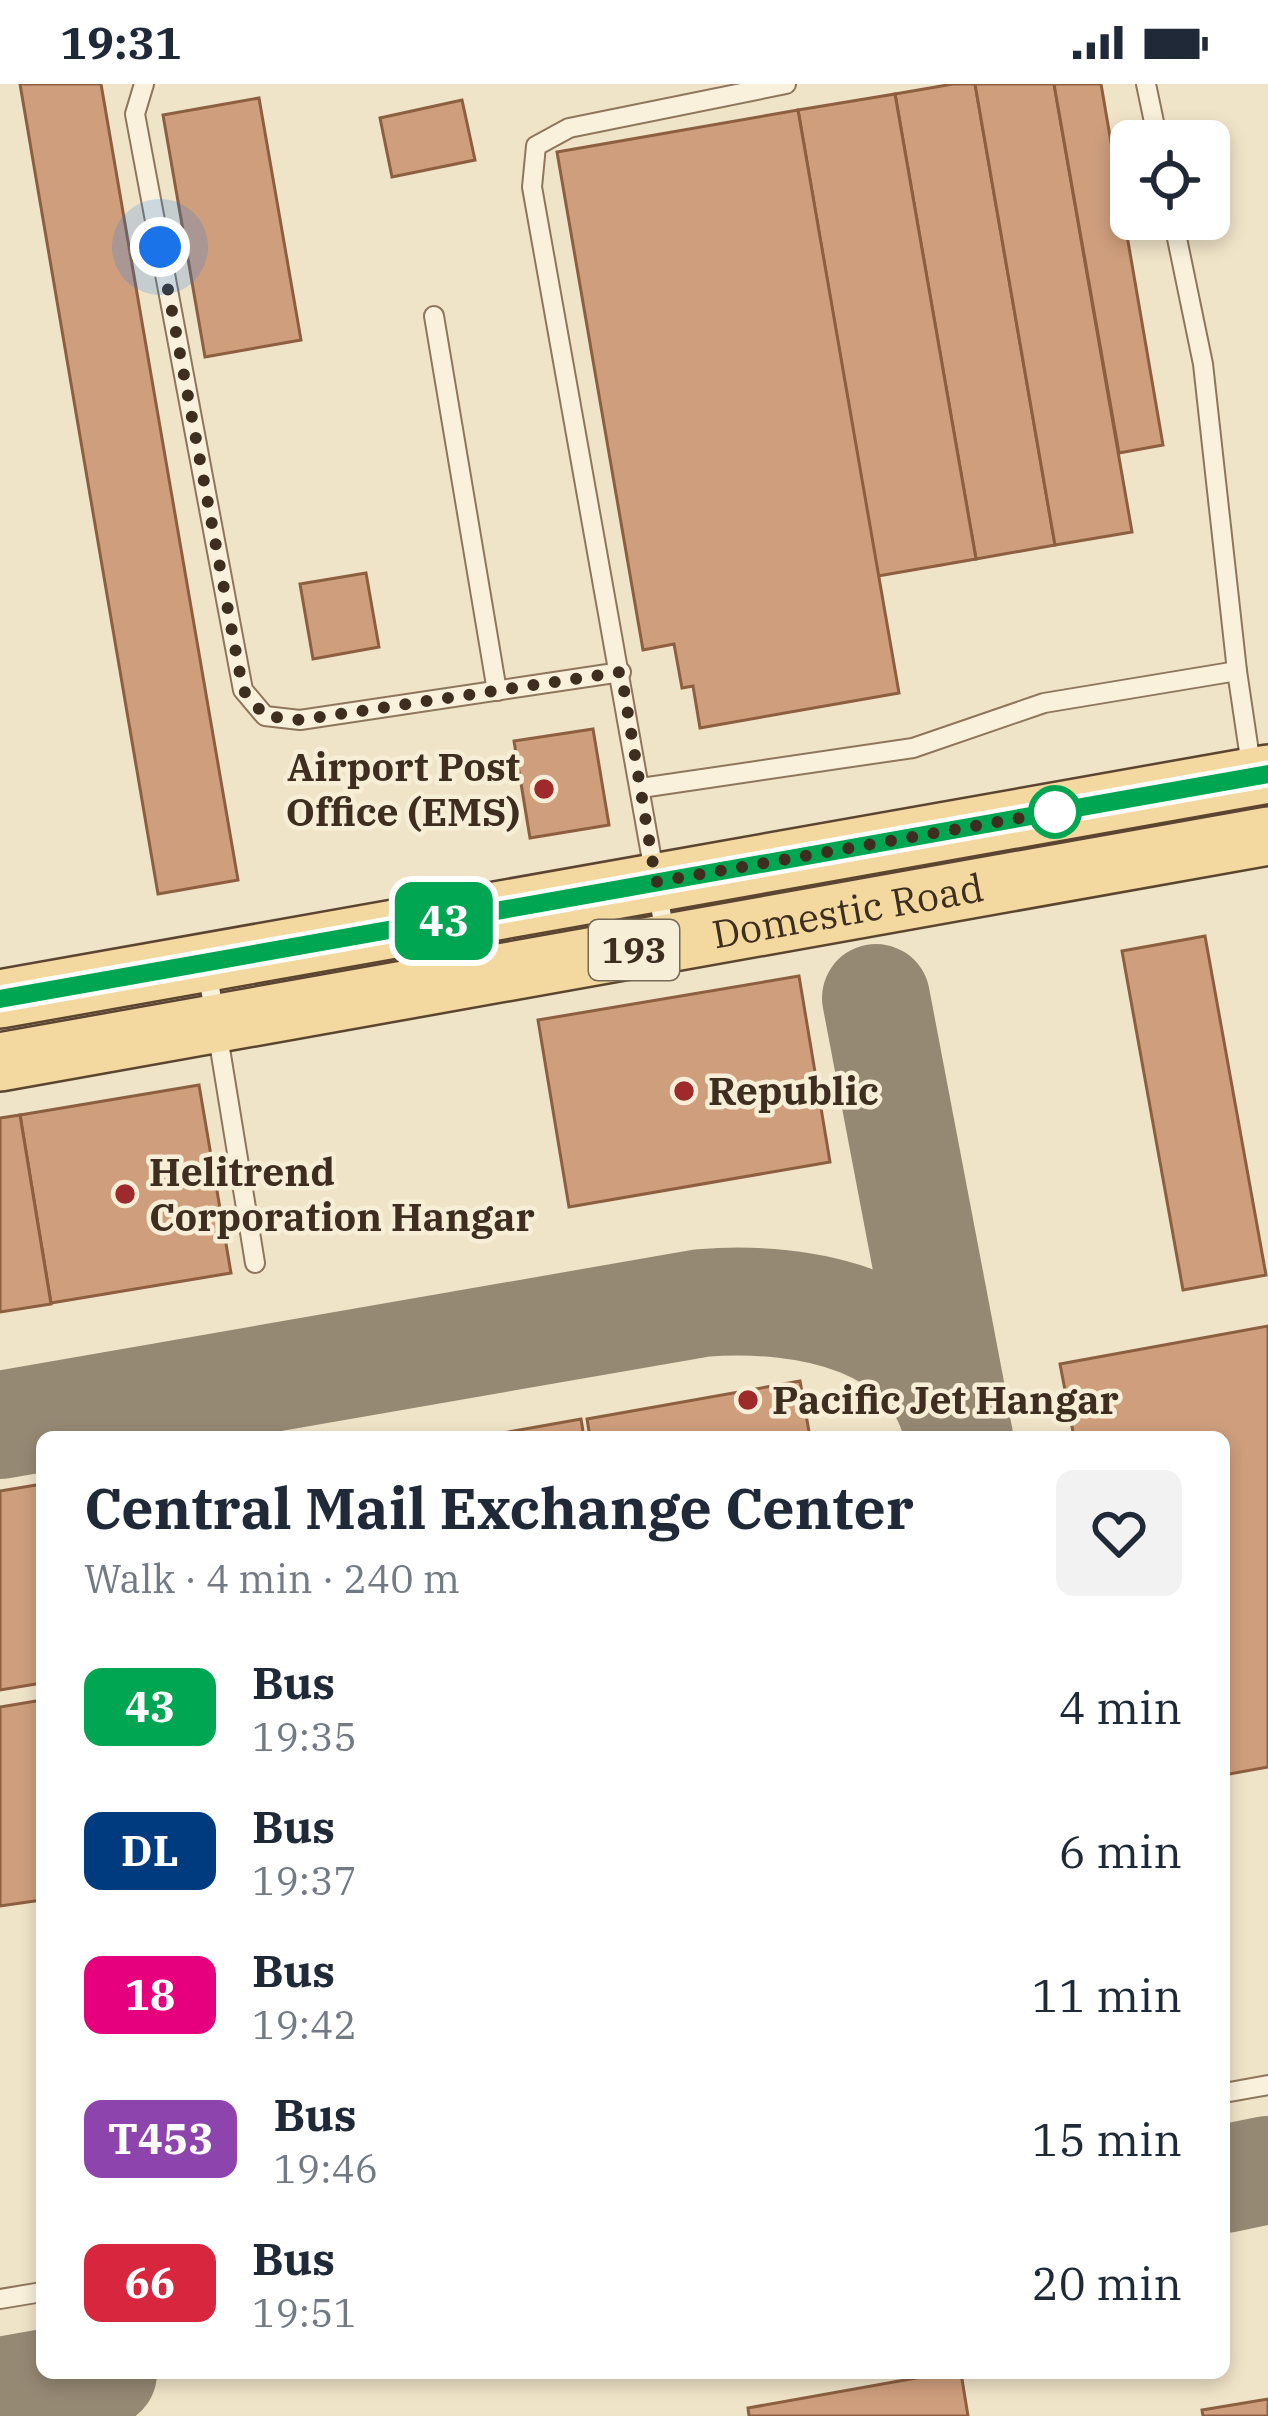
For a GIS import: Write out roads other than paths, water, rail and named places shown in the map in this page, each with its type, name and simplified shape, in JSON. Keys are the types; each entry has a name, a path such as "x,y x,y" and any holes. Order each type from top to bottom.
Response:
{"main road":[{"name":"Domestic Road","path":"2,993 206,964 1260,775"},
{"name":"Domestic Road","path":"0,1062 1268,836"}],"lane":[{"path":"144,84 135,114 243,690 265,716 300,720 621,672"},
{"path":"667,944 532,187 536,146 569,128 786,84"},
{"path":"1146,84 1154,120"},
{"path":"1178,240 1203,364 1237,671 1260,775"},
{"path":"434,316 497,691"},
{"path":"641,788 913,748 1044,703 1237,671"},
{"path":"206,964 255,1263"},
{"path":"1230,2092 1268,2085"},
{"path":"0,2299 36,2293"}],"place":[{"name":"Airport Post Office (EMS)","path":"544,789"},
{"name":"Republic","path":"684,1091"},
{"name":"Helitrend Corporation Hangar","path":"125,1194"},
{"name":"Pacific Jet Hangar","path":"748,1400"}]}
